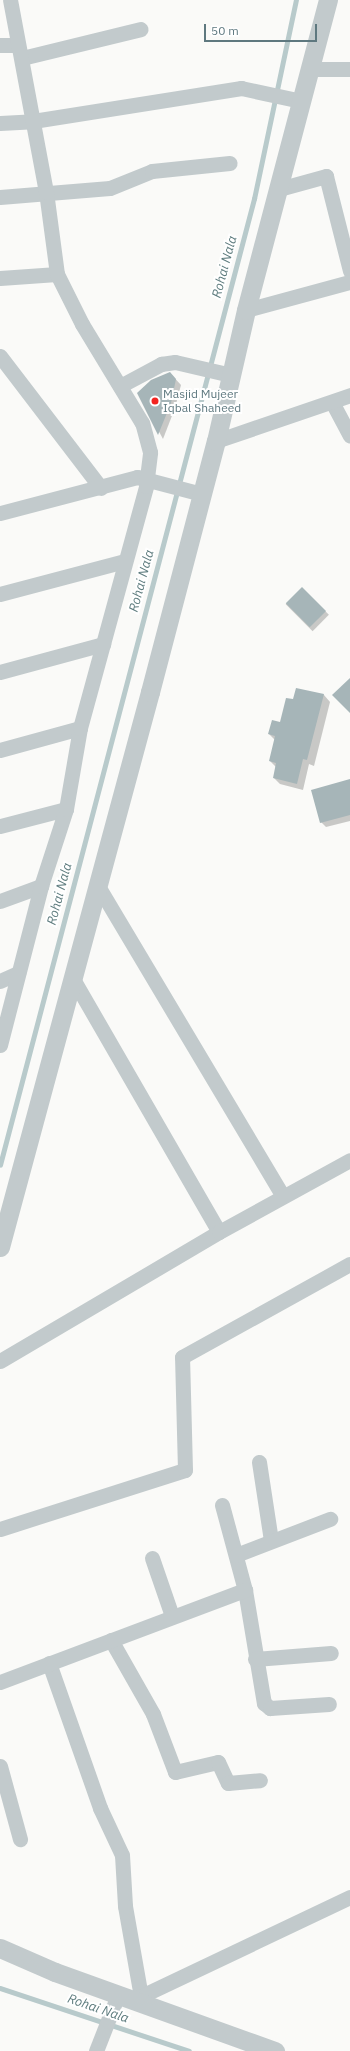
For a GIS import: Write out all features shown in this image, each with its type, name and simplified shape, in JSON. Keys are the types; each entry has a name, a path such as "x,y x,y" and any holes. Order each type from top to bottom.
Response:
{"street":[{"path":"0,1045 41,886 66,809 80,728 125,562 150,479 150,452 142,423 82,324 58,274 46,192 10,0"},
{"path":"0,1247 98,886 199,493 216,441 226,373 246,310 279,189 295,100 311,69 328,0"},
{"path":"0,45 20,52 141,29"},
{"path":"311,69 350,69"},
{"path":"0,123 33,121 241,88 295,100"},
{"path":"0,197 46,192 110,188 152,171 230,163"},
{"path":"279,189 326,176 350,271"},
{"path":"0,278 58,274"},
{"path":"246,310 350,282"},
{"path":"0,356 101,488"},
{"path":"120,386 161,364 175,362 191,364 226,373"},
{"path":"216,441 350,395"},
{"path":"332,402 350,436"},
{"path":"0,513 101,488 137,477 150,479 199,493"},
{"path":"0,594 125,562"},
{"path":"0,672 103,644"},
{"path":"0,750 80,728"},
{"path":"0,826 66,809"},
{"path":"0,901 41,886"},
{"path":"98,886 283,1196"},
{"path":"0,981 18,973"},
{"path":"73,979 219,1232"},
{"path":"0,1361 219,1232 350,1160"},
{"path":"0,1529 185,1470 182,1357 350,1264"},
{"path":"259,1462 271,1540"},
{"path":"222,1505 245,1590 261,1698 270,1708 328,1704"},
{"path":"236,1555 330,1518"},
{"path":"152,1558 172,1616"},
{"path":"0,1682 172,1616 245,1590"},
{"path":"111,1640 153,1714 176,1772 218,1762 226,1779 232,1784 260,1780"},
{"path":"255,1659 331,1653"},
{"path":"48,1663 100,1808 122,1855 125,1906 126,2000 97,2048"},
{"path":"0,1766 20,1839"},
{"path":"126,2000 349,1902"},
{"path":"0,1948 126,2000 276,2051"}],"building":[{"name":"Masjid Mujeer Iqbal Shaheed","path":"170,372 176,379 171,403 158,435 137,393 151,380"},
{"path":"302,587 326,611 310,627 286,603"},
{"path":"350,678 350,713 332,695"},
{"path":"296,688 324,694 307,760 303,759 297,784 273,778 276,763 269,761 275,736 268,734 272,720 280,722 286,698 293,699"},
{"path":"350,779 350,815 320,823 311,790"}],"waterway":[{"name":"Rohai Nala","path":"0,1165 254,199 296,0"},
{"name":"Rohai Nala","path":"0,1988 189,2051"}],"place":[{"name":"Masjid Mujeer Iqbal Shaheed","path":"155,401"}]}
